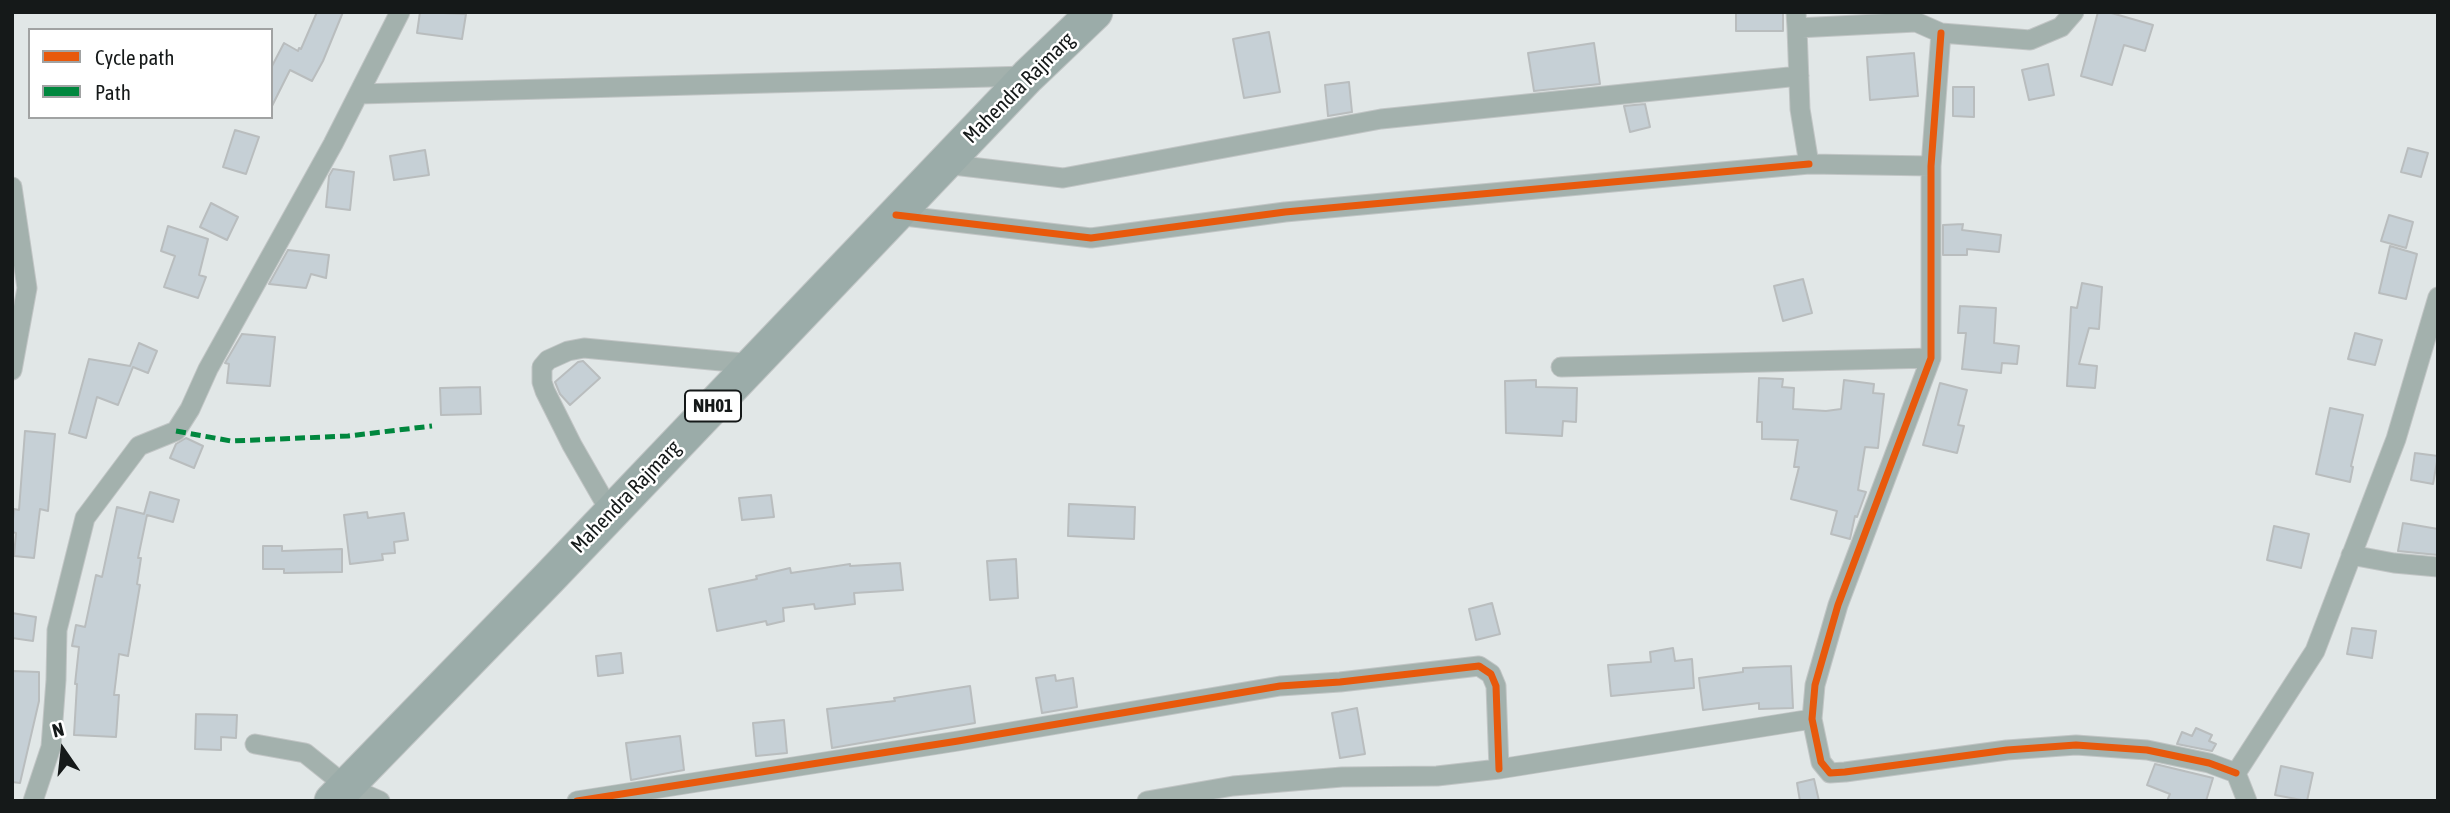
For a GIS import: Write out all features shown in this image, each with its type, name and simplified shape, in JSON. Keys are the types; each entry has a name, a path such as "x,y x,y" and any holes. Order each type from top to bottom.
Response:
{"highway":[{"name":"Mahendra Rajmarg","path":"339,793 611,513 1028,76 1095,12"}],"street":[{"path":"33,801 51,747 57,630 85,519 139,446 176,431 183,420 208,369 359,94 400,12"},
{"path":"1809,164 1800,109 1797,20 1916,22 1941,33 2029,40 2061,27 2074,12"},
{"path":"1941,33 1931,166 1931,358 1838,605 1815,685 1812,719 1821,762 1830,773 2007,750 2076,745 2147,750 2209,763 2236,774 2247,801"},
{"path":"359,94 1028,76"},
{"path":"945,164 1063,178 1381,119 1799,76"},
{"path":"896,215 1091,238 1285,212 1809,164 1931,166"},
{"path":"12,187 27,288 12,370"},
{"path":"2236,774 2315,651 2396,439 2438,297"},
{"path":"611,513 545,391 542,367 548,360 568,351 595,348 753,364"},
{"path":"1561,367 1931,358"},
{"path":"2351,555 2438,567"},
{"path":"577,801 944,744 1280,686 1479,666 1491,674 1496,686 1499,769"},
{"path":"1147,801 1233,786 1342,778 1437,776 1499,769 1812,719"},
{"path":"255,744 306,753 339,793 380,801"}],"building":[{"path":"317,12 343,12 312,81 290,70 273,104 273,64 284,43 298,51"},
{"path":"420,12 466,14 462,39 417,33"},
{"path":"1736,12 1783,12 1783,31 1736,31"},
{"path":"2098,12 2108,12 2153,25 2145,51 2124,45 2112,85 2081,76"},
{"path":"1269,32 1280,92 1244,98 1233,39"},
{"path":"1594,43 1600,84 1534,91 1528,53"},
{"path":"1914,53 1918,96 1870,100 1867,57"},
{"path":"2048,64 2054,95 2029,100 2022,70"},
{"path":"1349,82 1352,112 1328,116 1325,85"},
{"path":"1953,87 1974,87 1974,117 1953,116"},
{"path":"1645,104 1650,127 1630,132 1624,106"},
{"path":"235,130 259,137 246,174 223,167"},
{"path":"2408,148 2428,153 2421,177 2401,172"},
{"path":"425,150 429,175 394,180 390,156"},
{"path":"333,169 354,172 350,210 326,207 329,176"},
{"path":"211,203 238,217 227,240 200,227"},
{"path":"2389,215 2413,222 2406,248 2381,241"},
{"path":"1963,224 1962,230 2001,235 1999,252 1967,249 1967,255 1943,255 1943,225"},
{"path":"168,226 208,239 199,275 206,277 198,298 164,287 175,256 161,251"},
{"path":"2390,246 2417,254 2406,299 2379,293"},
{"path":"288,250 329,255 326,278 311,274 306,288 269,284"},
{"path":"1803,279 1812,313 1783,321 1774,286"},
{"path":"2082,283 2102,287 2099,329 2089,328 2079,364 2097,366 2095,388 2067,386 2071,307 2077,308"},
{"path":"1960,306 1996,308 1994,343 2019,346 2017,364 2002,363 2001,373 1962,369 1966,333 1958,333"},
{"path":"2355,333 2382,340 2375,365 2348,359"},
{"path":"242,334 275,337 270,386 227,383 229,364 225,363"},
{"path":"139,343 157,351 148,373 133,367 118,405 97,397 86,438 69,433 89,359 130,366"},
{"path":"583,361 600,378 570,405 560,394 555,382 578,362"},
{"path":"1759,378 1783,379 1782,387 1794,388 1793,409 1841,409 1844,380 1874,384 1873,393 1884,394 1878,448 1865,447 1858,490 1866,492 1857,517 1855,516 1850,539 1831,534 1837,511 1791,499 1799,467 1794,467 1798,440 1762,439 1762,422 1757,422"},
{"path":"1536,380 1536,387 1577,388 1576,422 1563,421 1562,436 1506,433 1505,381"},
{"path":"1940,383 1967,390 1958,425 1964,426 1957,453 1923,445"},
{"path":"480,387 481,414 441,415 440,388"},
{"path":"2330,408 2363,415 2350,482 2316,474"},
{"path":"25,431 55,434 48,511 40,509 34,558 14,556 16,533 12,532 14,509 19,510"},
{"path":"186,438 203,446 194,468 170,458 176,444"},
{"path":"2415,453 2438,456 2433,484 2411,480"},
{"path":"150,492 179,500 173,522 147,515 138,558 141,558 137,584 140,585 128,656 119,654 114,695 119,695 116,737 74,735 79,647 72,646 76,625 85,627 96,575 102,577 117,507 144,514"},
{"path":"771,495 774,517 742,520 739,498"},
{"path":"1069,504 1135,507 1134,539 1068,536"},
{"path":"367,512 368,518 404,513 408,540 394,542 395,553 382,554 383,560 350,564 344,515"},
{"path":"2403,523 2438,529 2438,555 2398,551"},
{"path":"2274,526 2309,534 2301,568 2267,560"},
{"path":"263,546 282,546 282,551 342,549 342,572 284,573 284,569 263,569"},
{"path":"1016,559 1018,598 990,600 987,561"},
{"path":"900,563 903,590 854,593 855,604 815,609 814,604 783,608 784,621 767,625 766,621 717,631 709,589 757,579 756,576 790,568 791,573 850,564"},
{"path":"1492,603 1500,634 1476,640 1469,609"},
{"path":"12,613 36,617 33,641 12,638"},
{"path":"2352,628 2376,631 2372,658 2347,654"},
{"path":"1673,648 1675,661 1692,659 1694,688 1611,696 1608,665 1651,662 1650,652"},
{"path":"621,653 623,673 598,676 596,656"},
{"path":"1791,666 1793,708 1759,709 1759,703 1703,710 1699,678 1743,672 1743,668"},
{"path":"12,671 39,672 39,701 20,783 12,782"},
{"path":"1055,675 1056,681 1073,678 1077,707 1042,713 1036,678"},
{"path":"970,686 975,723 832,748 827,709 895,701 894,698"},
{"path":"1357,708 1365,754 1340,758 1332,713"},
{"path":"196,714 237,715 236,738 221,737 221,750 195,749"},
{"path":"784,720 787,753 756,756 753,723"},
{"path":"2196,728 2212,735 2209,741 2216,744 2212,751 2177,744 2182,732 2192,736"},
{"path":"680,736 684,770 631,780 626,743"},
{"path":"2155,764 2213,778 2206,801 2167,801 2170,794 2147,785"},
{"path":"2281,766 2313,773 2307,801 2275,795"},
{"path":"1814,779 1819,801 1800,801 1797,783"}],"marked path":[{"path":"176,431 231,441 348,436 432,426"}],"cycle path":[{"path":"1941,33 1931,166 1931,358 1838,605 1815,685 1812,719 1821,762 1830,773 2007,750 2076,745 2147,750 2209,763 2236,773"},
{"path":"896,215 1091,238 1285,212 1809,164"},
{"path":"577,801 958,741 1280,686 1479,666 1491,674 1496,686 1499,769"}]}
